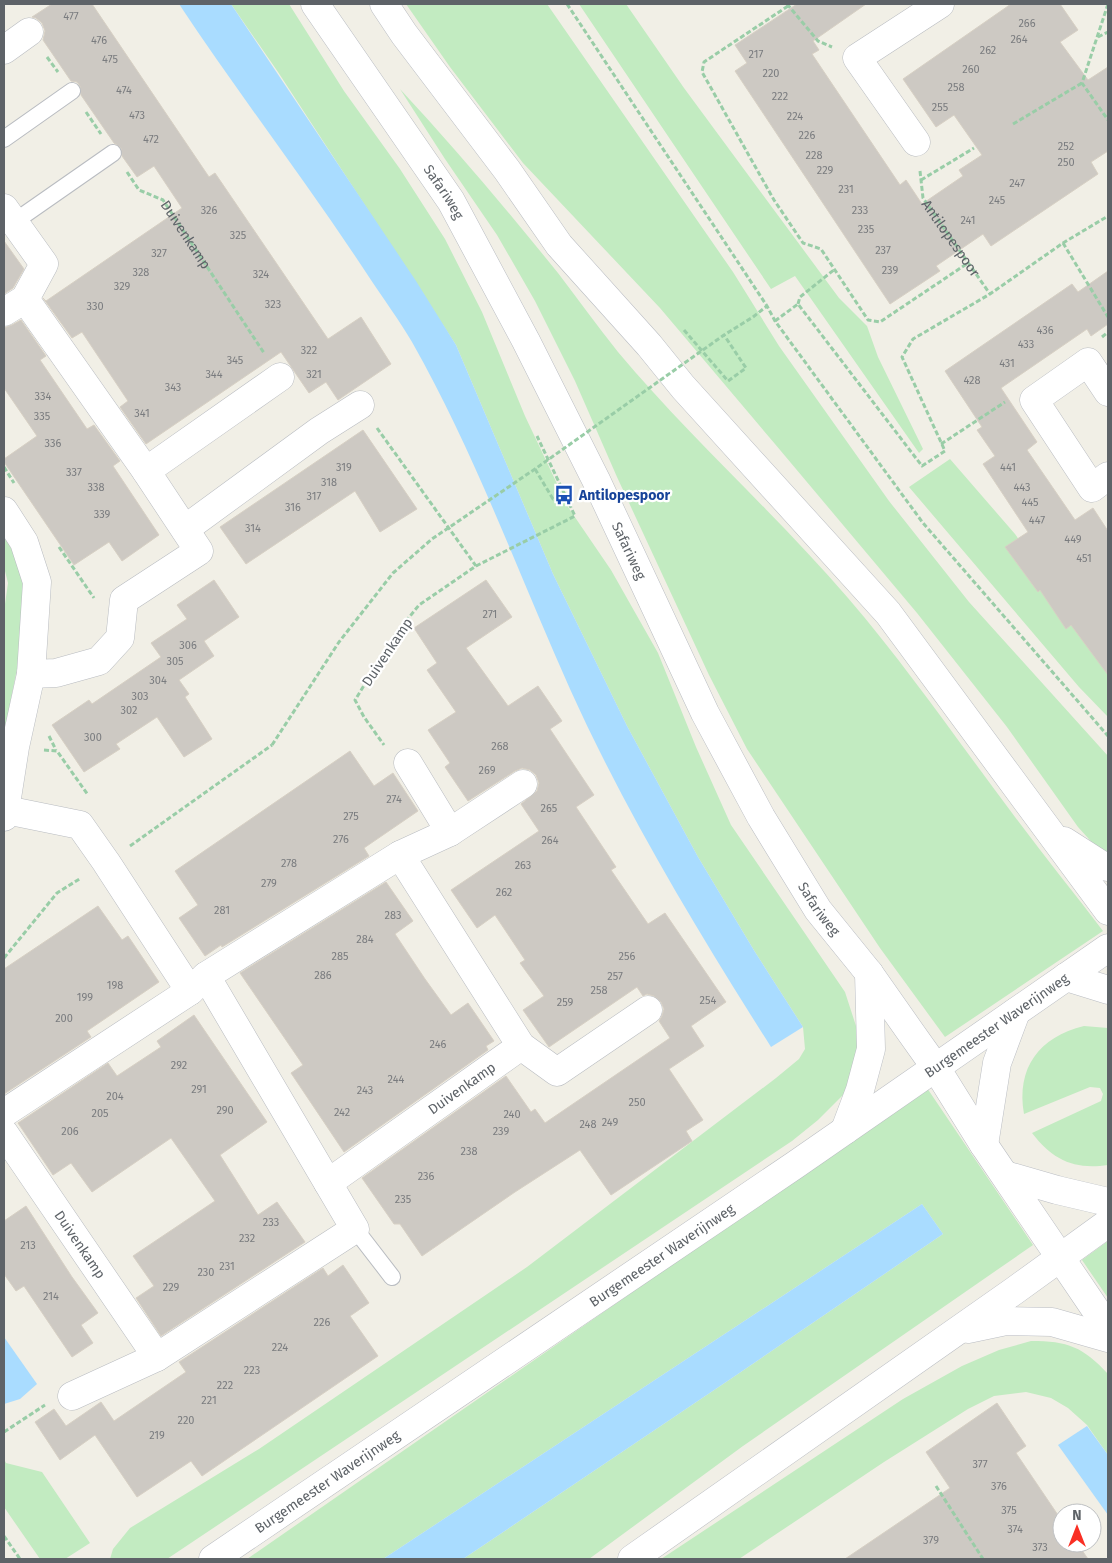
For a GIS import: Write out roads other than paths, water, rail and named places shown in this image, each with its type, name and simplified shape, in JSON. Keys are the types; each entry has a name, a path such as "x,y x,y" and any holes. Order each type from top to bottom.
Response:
{"street":[{"name":"Safariweg","path":"315,4 451,201 526,341 596,480 705,713 761,817 818,910 869,973 936,1068 984,1145 1108,1328"},
{"path":"384,4 404,34 507,170 559,245 683,386 888,613 1108,911"},
{"path":"916,142 857,58 940,4"},
{"path":"4,50 29,32"},
{"path":"9,215 44,264 14,306 146,472 199,551 124,600 120,638 99,661 56,673 31,674"},
{"path":"1108,392 1088,362 1034,400 1092,488 1108,476"},
{"path":"146,472 280,376"},
{"path":"185,529 319,431 360,405"},
{"path":"11,500 36,582 31,674 15,747 5,813 80,826 198,983 356,1229 157,1357 72,1396"},
{"path":"408,762 450,832"},
{"path":"4,1113 198,983 400,855 450,832 523,784"},
{"path":"1052,833 1103,866 1108,867"},
{"path":"400,855 521,1046 557,1072 648,1010"},
{"name":"Burgemeester Waverijnweg","path":"213,1559 936,1068 1108,948"},
{"path":"845,1130 860,1090 871,1050 869,973"},
{"path":"1066,977 1108,990"},
{"path":"984,1145 998,1063 1016,1012"},
{"name":"Duivenkamp","path":"328,1183 521,1046"},
{"name":"Duivenkamp","path":"4,1133 157,1357"},
{"path":"1005,1175 1056,1190 1108,1202"},
{"path":"632,1559 1108,1223"},
{"path":"956,1331 1006,1321 1052,1322 1108,1338"}],"lane":[{"path":"4,139 72,91"},
{"path":"9,215 113,153"},
{"path":"356,1229 392,1276"}],"water":[{"path":"179,4 231,4 416,281 456,345 553,574 627,726 698,857 803,1027 771,1047 690,916 615,781 570,689 476,470 435,384 412,342 346,242"},
{"path":"922,1204 943,1234 463,1559 383,1559"},
{"path":"4,1337 37,1384 20,1399 4,1404"},
{"path":"1087,1426 1108,1455 1108,1515 1102,1507 1102,1503 1099,1503 1058,1445"}],"place":[{"name":"Antilopespoor","path":"564,495"}]}
